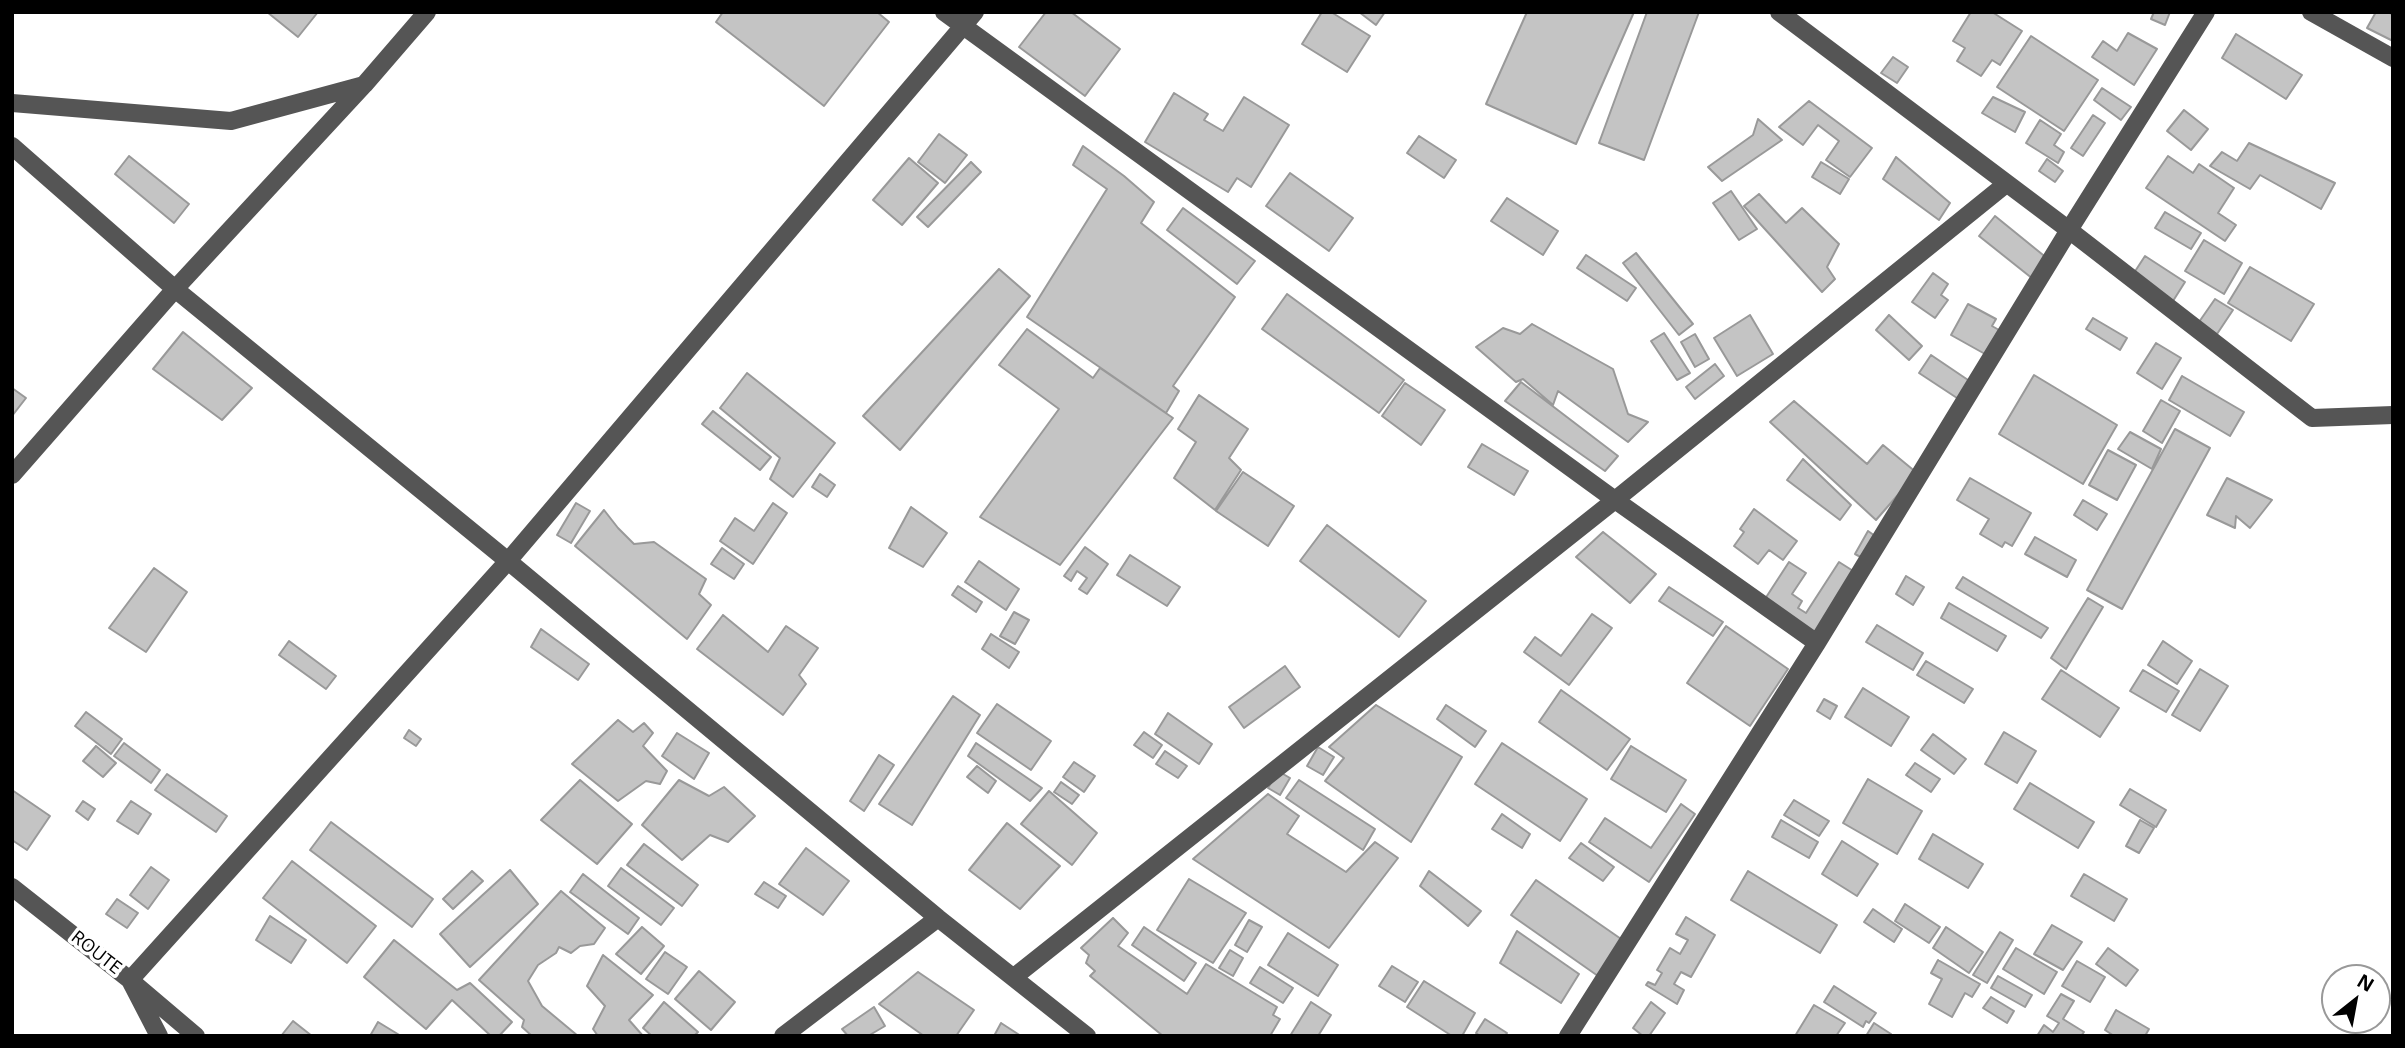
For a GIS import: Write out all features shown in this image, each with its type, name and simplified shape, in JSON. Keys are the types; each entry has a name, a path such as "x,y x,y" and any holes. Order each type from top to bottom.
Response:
{"street":[{"path":"12,475 175,289 364,85 427,12"},
{"path":"944,12 969,19 1615,500 1817,643"},
{"path":"1569,1036 1817,643 2069,230 2206,12"},
{"path":"2311,12 2393,58"},
{"path":"1787,14 2312,418 2393,415"},
{"path":"196,1036 130,980 508,561 969,19"},
{"path":"12,103 230,121 364,85"},
{"path":"12,146 175,289 938,918 1087,1036"},
{"path":"1014,977 1615,500 2007,184"},
{"name":"ROUTE","path":"12,887 130,980 159,1036"},
{"path":"783,1036 938,918"}],"building":[{"path":"267,12 318,12 298,37"},
{"path":"723,12 877,12 889,22 824,106 716,22"},
{"path":"1046,12 1071,12 1120,49 1085,96 1019,47"},
{"path":"1322,12 1331,12 1370,36 1347,72 1302,44"},
{"path":"1359,12 1385,12 1376,25"},
{"path":"1527,12 1634,12 1576,144 1486,104"},
{"path":"1647,12 1699,12 1644,160 1599,143"},
{"path":"1971,12 1992,12 2022,31 2000,65 1992,60 1981,76 1957,61 1965,48 1953,41"},
{"path":"2154,12 2170,12 2165,25 2151,19"},
{"path":"2376,12 2393,15 2393,41 2367,28"},
{"path":"2128,33 2157,49 2134,85 2092,57 2103,41 2117,51"},
{"path":"2236,34 2302,75 2286,99 2222,58"},
{"path":"2031,36 2098,80 2064,131 1997,87"},
{"path":"1893,57 1908,67 1897,83 1881,73"},
{"path":"2102,88 2131,107 2121,120 2094,100"},
{"path":"1174,93 1208,114 1204,120 1223,131 1244,97 1289,125 1251,187 1237,178 1228,192 1145,142"},
{"path":"1993,97 2025,112 2015,132 1982,113"},
{"path":"1809,101 1872,148 1850,177 1826,160 1839,141 1818,125 1803,145 1779,127"},
{"path":"2184,110 2208,129 2191,150 2167,131"},
{"path":"2093,115 2105,123 2083,156 2071,148"},
{"path":"1758,119 1782,140 1722,181 1708,167 1753,135"},
{"path":"2040,120 2061,134 2054,145 2064,152 2058,163 2026,143"},
{"path":"939,134 967,155 945,183 918,162"},
{"path":"1419,136 1456,160 1444,178 1407,153"},
{"path":"2249,143 2335,183 2321,209 2260,175 2250,189 2210,166 2222,152 2237,161"},
{"path":"1083,146 1154,202 1141,223 1235,297 1173,386 1179,391 1166,413 1027,317 1107,189 1073,165"},
{"path":"129,156 189,204 174,223 115,174"},
{"path":"2168,156 2193,173 2199,164 2234,188 2218,213 2236,225 2225,241 2146,188"},
{"path":"1896,157 1950,203 1939,220 1883,179"},
{"path":"909,158 938,183 902,225 873,200"},
{"path":"2047,159 2063,171 2055,182 2039,171"},
{"path":"971,162 981,172 928,227 917,217"},
{"path":"1821,162 1849,179 1840,194 1812,177"},
{"path":"1290,173 1353,218 1329,251 1266,206"},
{"path":"1731,191 1757,229 1739,240 1713,203"},
{"path":"1759,194 1786,223 1802,208 1839,244 1827,267 1835,279 1822,292 1744,206"},
{"path":"1507,198 1558,231 1543,255 1491,221"},
{"path":"1183,208 1255,261 1237,284 1167,230"},
{"path":"2165,212 2201,233 2191,249 2155,228"},
{"path":"1995,216 2048,259 2033,279 1979,236"},
{"path":"2204,240 2242,263 2224,294 2185,271"},
{"path":"1636,253 1693,324 1679,335 1623,263"},
{"path":"1586,255 1636,288 1627,301 1577,268"},
{"path":"2145,256 2185,282 2173,301 2132,276"},
{"path":"2250,267 2314,304 2291,341 2228,303"},
{"path":"999,269 1030,296 900,450 863,416"},
{"path":"1933,273 1948,284 1941,295 1948,300 1935,318 1912,302"},
{"path":"1287,294 1404,380 1379,413 1262,329"},
{"path":"2215,299 2233,310 2217,334 2199,322"},
{"path":"1968,304 1996,319 1992,326 1999,330 1985,354 1951,335"},
{"path":"1750,315 1773,354 1737,376 1714,338"},
{"path":"1889,315 1922,346 1909,360 1876,330"},
{"path":"2093,318 2127,338 2120,350 2086,329"},
{"path":"1532,324 1613,369 1628,414 1648,422 1628,442 1558,391 1553,405 1523,379 1516,382 1476,347 1503,328 1520,334"},
{"path":"1027,329 1093,378 1100,368 1173,418 1060,565 980,517 1059,409 999,365"},
{"path":"183,332 252,388 222,420 153,369"},
{"path":"1664,333 1690,373 1677,380 1651,341"},
{"path":"1695,334 1709,359 1695,367 1681,342"},
{"path":"2156,343 2181,358 2162,389 2137,373"},
{"path":"1931,355 1971,382 1960,400 1919,373"},
{"path":"1715,364 1724,376 1695,399 1686,387"},
{"path":"747,373 835,443 793,497 770,479 780,458 720,408"},
{"path":"2034,375 2117,425 2083,484 1999,434"},
{"path":"2182,376 2244,412 2230,436 2169,400"},
{"path":"1521,382 1618,456 1605,471 1505,401"},
{"path":"1405,383 1445,410 1421,445 1382,416"},
{"path":"12,388 26,398 12,416"},
{"path":"1199,395 1248,429 1229,458 1241,470 1215,510 1174,478 1196,442 1178,429"},
{"path":"2161,400 2180,411 2162,443 2143,431"},
{"path":"1794,401 1867,464 1883,445 1917,473 1876,520 1770,422"},
{"path":"713,411 771,457 760,470 702,424"},
{"path":"2175,429 2210,448 2122,609 2087,590"},
{"path":"2130,432 2161,449 2152,469 2118,449"},
{"path":"1482,444 1528,471 1514,495 1468,467"},
{"path":"2108,450 2136,465 2117,500 2089,485"},
{"path":"1803,459 1851,505 1840,520 1787,480"},
{"path":"1243,472 1294,506 1268,546 1216,511"},
{"path":"820,474 835,485 827,497 812,487"},
{"path":"1970,478 2031,513 2012,546 2005,542 2002,547 1980,534 1989,519 1957,500"},
{"path":"2227,478 2272,500 2250,528 2236,516 2235,528 2207,515"},
{"path":"2083,500 2107,514 2097,530 2074,515"},
{"path":"576,503 590,511 571,543 557,535"},
{"path":"773,503 787,513 753,564 720,541 735,518 754,531"},
{"path":"911,507 947,533 923,567 889,548"},
{"path":"1754,509 1797,541 1783,560 1769,550 1758,564 1734,546 1744,532 1740,529"},
{"path":"604,510 634,544 654,542 706,579 699,594 711,605 687,639 575,546"},
{"path":"1327,525 1426,601 1399,637 1300,561"},
{"path":"1868,531 1878,538 1866,560 1855,554"},
{"path":"1603,532 1656,574 1630,603 1576,557"},
{"path":"2035,537 2076,560 2067,577 2025,554"},
{"path":"1085,547 1108,564 1087,594 1079,589 1087,578 1077,571 1071,581 1064,576"},
{"path":"722,548 744,564 734,579 711,564"},
{"path":"1130,555 1180,587 1167,606 1117,575"},
{"path":"979,561 1019,589 1006,610 965,582"},
{"path":"1789,562 1806,573 1792,594 1802,601 1798,608 1806,613 1839,562 1858,574 1817,636 1763,602"},
{"path":"154,568 187,592 146,652 109,628"},
{"path":"1906,576 1924,587 1913,605 1896,594"},
{"path":"1963,577 2048,628 2041,638 1956,588"},
{"path":"958,586 982,602 976,612 952,595"},
{"path":"1669,587 1723,622 1713,636 1659,601"},
{"path":"2088,598 2103,607 2066,669 2051,658"},
{"path":"1949,603 2006,636 1997,651 1941,618"},
{"path":"1014,612 1029,620 1015,644 1000,636"},
{"path":"1592,614 1612,628 1569,685 1524,652 1535,637 1561,656"},
{"path":"723,615 768,652 786,626 818,648 799,675 806,684 783,715 697,649"},
{"path":"1877,625 1923,653 1913,670 1866,642"},
{"path":"1726,626 1788,669 1750,726 1687,683"},
{"path":"541,629 589,664 578,680 531,647"},
{"path":"991,634 1019,652 1009,668 982,649"},
{"path":"289,641 336,676 326,689 279,655"},
{"path":"2163,641 2192,661 2177,684 2148,665"},
{"path":"1926,661 1973,689 1964,703 1917,675"},
{"path":"1285,666 1300,687 1244,728 1229,707"},
{"path":"2200,669 2228,686 2200,731 2172,715"},
{"path":"2061,670 2119,708 2100,737 2042,699"},
{"path":"2143,670 2179,691 2166,712 2130,691"},
{"path":"1863,688 1909,717 1891,746 1845,717"},
{"path":"1561,690 1630,739 1607,770 1539,722"},
{"path":"953,696 980,715 912,825 879,804"},
{"path":"1824,699 1837,706 1830,719 1817,711"},
{"path":"997,704 1051,741 1031,770 977,733"},
{"path":"1376,705 1462,757 1411,842 1325,781 1344,758 1329,747"},
{"path":"1446,705 1486,731 1475,747 1437,719"},
{"path":"86,712 122,739 111,754 75,726"},
{"path":"1168,713 1212,744 1199,764 1155,734"},
{"path":"618,720 633,732 644,723 653,733 643,746 667,771 660,784 646,781 618,801 572,764"},
{"path":"409,730 421,739 416,746 404,738"},
{"path":"1144,732 1162,745 1153,758 1134,745"},
{"path":"2004,732 2036,751 2017,783 1985,764"},
{"path":"677,733 709,753 694,779 662,756"},
{"path":"1933,734 1966,759 1954,774 1921,750"},
{"path":"124,743 160,770 151,783 114,756"},
{"path":"976,743 1042,788 1030,801 968,756"},
{"path":"1502,743 1587,799 1560,841 1475,784"},
{"path":"96,746 116,763 103,777 83,761"},
{"path":"1631,746 1686,780 1666,812 1611,779"},
{"path":"1318,747 1334,757 1323,775 1307,766"},
{"path":"1165,751 1187,766 1178,778 1156,764"},
{"path":"879,755 894,765 864,811 850,801"},
{"path":"1074,762 1095,776 1084,792 1063,777"},
{"path":"1915,763 1940,779 1931,792 1906,775"},
{"path":"977,766 996,781 988,793 967,777"},
{"path":"1278,771 1290,778 1280,795 1268,788"},
{"path":"167,774 227,816 216,832 155,790"},
{"path":"1868,779 1922,811 1897,854 1843,823"},
{"path":"580,780 632,824 597,864 541,820"},
{"path":"679,780 709,796 724,787 755,816 728,842 710,835 682,860 642,825"},
{"path":"1299,780 1375,829 1363,850 1286,798"},
{"path":"1061,782 1079,795 1072,804 1054,792"},
{"path":"2030,783 2094,822 2078,848 2014,809"},
{"path":"2130,789 2166,810 2156,827 2120,805"},
{"path":"12,790 50,816 27,850 12,840"},
{"path":"1049,791 1097,833 1072,865 1021,824"},
{"path":"1268,794 1299,816 1287,834 1346,872 1375,842 1398,858 1329,948 1193,859"},
{"path":"1794,800 1829,821 1819,836 1784,815"},
{"path":"83,801 95,809 88,820 76,811"},
{"path":"131,801 151,814 138,834 117,821"},
{"path":"1681,804 1695,814 1649,882 1589,842 1605,818 1651,848"},
{"path":"1502,814 1530,834 1522,848 1492,829"},
{"path":"1781,820 1818,842 1809,858 1772,837"},
{"path":"2140,820 2154,828 2139,853 2126,846"},
{"path":"331,822 433,899 412,927 310,850"},
{"path":"1007,823 1060,866 1020,909 969,870"},
{"path":"1933,834 1983,864 1968,888 1919,859"},
{"path":"1842,841 1878,864 1857,896 1822,874"},
{"path":"1581,843 1614,867 1603,881 1569,858"},
{"path":"644,844 698,885 682,906 627,865"},
{"path":"806,848 849,881 823,915 779,884"},
{"path":"292,861 376,926 347,963 263,898"},
{"path":"151,867 169,880 148,909 130,895"},
{"path":"621,868 674,908 661,925 608,886"},
{"path":"510,870 538,904 470,967 440,934"},
{"path":"472,871 483,881 453,909 443,899"},
{"path":"1429,871 1481,911 1468,926 1420,886"},
{"path":"1748,871 1837,925 1820,953 1731,900"},
{"path":"583,874 639,918 628,934 570,892"},
{"path":"2084,874 2127,899 2114,921 2071,896"},
{"path":"1189,879 1246,913 1213,963 1157,930"},
{"path":"1536,880 1624,941 1598,976 1511,915"},
{"path":"764,882 786,896 778,908 755,894"},
{"path":"561,891 605,928 594,944 580,946 571,953 559,947 556,953 538,965 528,981 542,1006 578,1036 532,1036 522,1027 524,1020 479,980"},
{"path":"117,899 138,913 127,928 106,914"},
{"path":"1905,904 1940,927 1929,943 1895,921"},
{"path":"1873,909 1902,929 1894,942 1864,922"},
{"path":"270,916 306,940 291,963 256,940"},
{"path":"1686,917 1715,935 1691,977 1681,972 1674,984 1684,990 1677,1004 1646,985 1648,982 1655,985 1662,973 1657,970 1670,948 1680,954 1688,940 1676,934"},
{"path":"1113,918 1128,933 1118,946 1187,994 1206,964 1277,1007 1273,1015 1280,1019 1270,1036 1163,1036 1090,976 1095,971 1086,963 1089,955 1081,948"},
{"path":"1249,920 1262,927 1247,952 1235,945"},
{"path":"2052,925 2082,942 2063,970 2034,954"},
{"path":"642,927 664,946 641,974 616,954"},
{"path":"1144,927 1196,963 1184,981 1132,945"},
{"path":"1946,927 1983,952 1969,973 1933,948"},
{"path":"1517,931 1579,974 1561,1003 1500,963"},
{"path":"2000,932 2013,940 1987,983 1973,975"},
{"path":"1288,933 1338,965 1318,996 1268,965"},
{"path":"394,940 457,990 470,983 512,1022 499,1036 491,1036 452,1000 426,1029 364,977"},
{"path":"2016,948 2057,972 2044,994 2003,969"},
{"path":"2108,948 2138,970 2126,986 2096,964"},
{"path":"1230,950 1243,958 1233,976 1219,968"},
{"path":"665,952 687,967 668,994 646,979"},
{"path":"603,955 653,995 629,1020 643,1036 598,1036 593,1029 605,1006 587,986"},
{"path":"1938,960 1980,984 1972,997 1965,993 1952,1017 1929,1004 1942,979 1931,973"},
{"path":"2077,961 2105,977 2090,1002 2062,986"},
{"path":"1392,966 1418,982 1405,1002 1379,986"},
{"path":"1260,967 1293,988 1283,1003 1250,983"},
{"path":"699,971 735,1002 711,1030 675,999"},
{"path":"918,972 974,1010 956,1036 924,1036 879,1004"},
{"path":"1998,976 2032,995 2025,1007 1991,988"},
{"path":"1424,981 1475,1013 1462,1036 1452,1036 1407,1007"},
{"path":"1834,986 1876,1013 1869,1023 1866,1021 1863,1027 1824,1002"},
{"path":"2061,994 2074,1001 2063,1019 2084,1032 2081,1036 2037,1036 2044,1025 2053,1032 2059,1023 2047,1016"},
{"path":"1991,997 2014,1011 2007,1023 1983,1008"},
{"path":"664,1002 698,1032 694,1036 652,1036 643,1028"},
{"path":"1311,1002 1331,1015 1318,1036 1290,1036"},
{"path":"1651,1002 1665,1013 1649,1036 1643,1036 1633,1028"},
{"path":"1814,1005 1845,1023 1836,1036 1795,1036"},
{"path":"874,1007 885,1026 868,1036 848,1036 842,1029"},
{"path":"2116,1010 2149,1029 2145,1036 2114,1036 2105,1030"},
{"path":"1485,1019 1507,1033 1505,1036 1480,1036 1476,1033"},
{"path":"293,1021 312,1036 281,1036"},
{"path":"378,1022 401,1036 370,1036"},
{"path":"1001,1023 1021,1036 994,1036"},
{"path":"1874,1023 1891,1034 1866,1036"}]}
